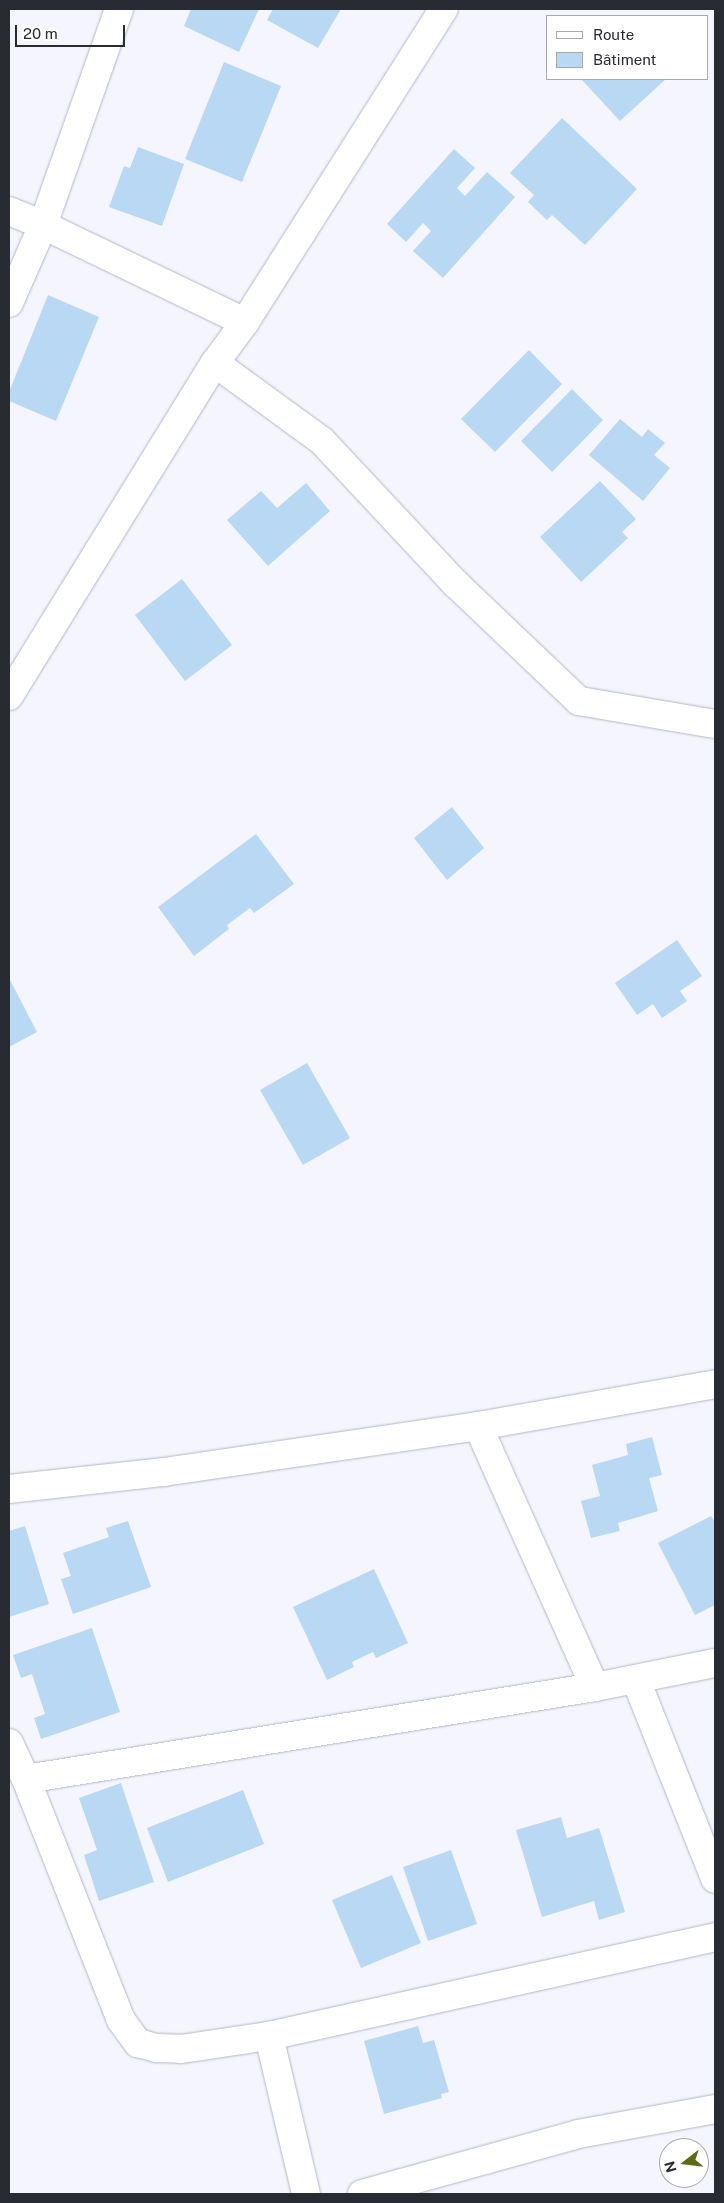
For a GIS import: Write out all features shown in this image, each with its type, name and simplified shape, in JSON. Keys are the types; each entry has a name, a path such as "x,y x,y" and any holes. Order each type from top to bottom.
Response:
{"street":[{"path":"9,303 43,225 119,9"},
{"path":"9,696 215,363 246,322 444,9"},
{"path":"9,212 43,225 246,322"},
{"path":"215,363 322,441 455,583 578,701 715,724"},
{"path":"9,1489 164,1472 478,1426 715,1384"},
{"path":"478,1426 594,1687"},
{"path":"26,1779 636,1680 715,1663"},
{"path":"636,1680 715,1879"},
{"path":"9,1743 26,1779 121,2020 138,2043 157,2048 181,2049 269,2036 715,1937"},
{"path":"269,2036 306,2194"},
{"path":"371,2193 578,2134 715,2109"}],"building":[{"path":"191,9 259,9 239,52 184,26"},
{"path":"273,9 341,9 318,48 267,20"},
{"path":"224,62 281,86 242,182 185,159"},
{"path":"582,80 665,80 620,121"},
{"path":"562,118 637,189 585,245 552,215 547,220 528,202 534,195 510,173"},
{"path":"138,147 184,164 162,226 109,207 124,166 130,168"},
{"path":"454,149 475,168 457,188 465,196 487,172 515,197 443,278 413,251 431,231 423,223 406,242 387,224"},
{"path":"48,295 99,317 56,421 9,401 9,392"},
{"path":"529,350 562,384 495,452 461,419"},
{"path":"572,389 603,420 552,472 521,441"},
{"path":"620,419 642,437 648,429 665,443 654,455 670,468 643,501 589,455"},
{"path":"600,481 636,519 622,532 628,538 581,582 540,537"},
{"path":"306,483 330,511 268,566 227,520 261,491 277,508"},
{"path":"182,579 232,645 185,681 135,615"},
{"path":"452,807 484,848 447,880 414,838"},
{"path":"256,834 294,884 254,913 250,908 227,925 229,929 194,956 158,907"},
{"path":"677,940 702,976 680,991 687,1001 662,1018 653,1004 637,1015 615,983"},
{"path":"9,978 37,1032 9,1047"},
{"path":"307,1063 350,1138 303,1165 260,1090"},
{"path":"652,1437 662,1475 649,1478 658,1511 618,1523 620,1531 591,1538 581,1501 600,1496 592,1465 628,1455 626,1444"},
{"path":"711,1516 715,1522 715,1605 695,1615 658,1543"},
{"path":"128,1521 151,1587 73,1614 61,1579 71,1576 63,1553 109,1537 106,1528"},
{"path":"25,1526 49,1604 9,1617 9,1531"},
{"path":"374,1569 408,1643 376,1658 373,1652 352,1662 354,1667 327,1680 293,1607"},
{"path":"92,1628 120,1712 41,1739 34,1718 45,1714 32,1674 21,1678 13,1655"},
{"path":"121,1783 154,1882 99,1901 84,1855 97,1850 79,1798"},
{"path":"243,1790 264,1844 168,1882 147,1828"},
{"path":"561,1817 567,1838 599,1828 625,1912 599,1920 594,1901 542,1917 516,1830"},
{"path":"451,1850 477,1924 428,1941 403,1867"},
{"path":"392,1875 421,1943 361,1968 332,1900"},
{"path":"418,2026 423,2043 434,2040 449,2092 441,2094 442,2098 384,2114 364,2041"}]}
